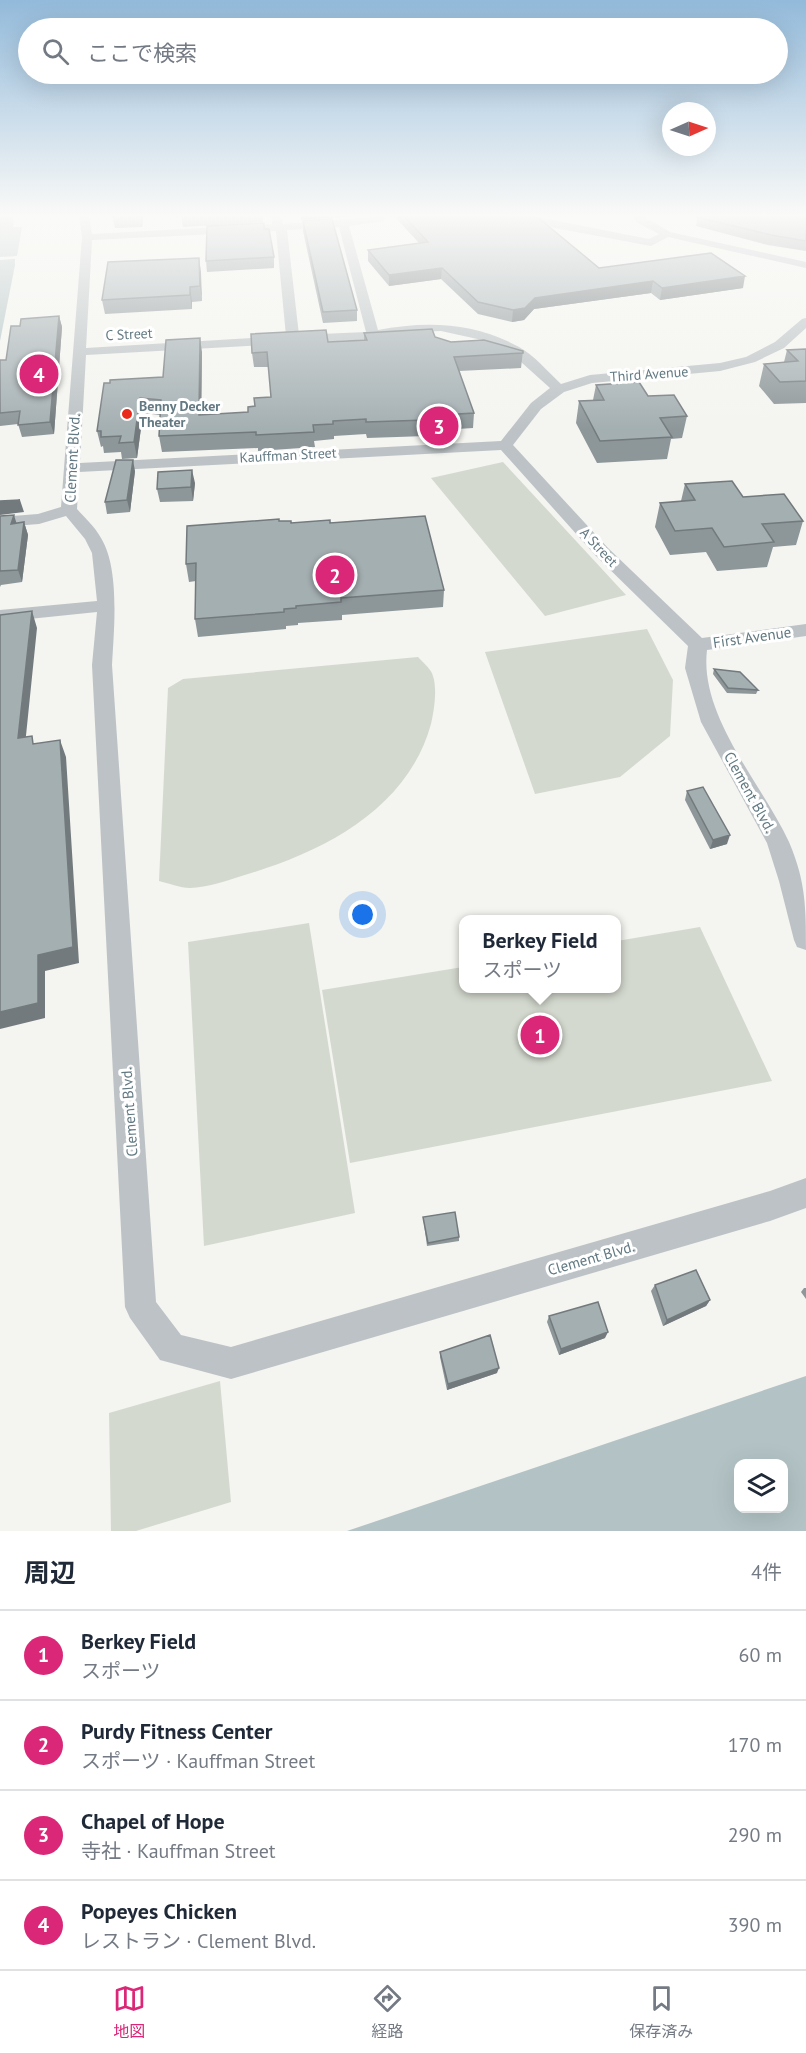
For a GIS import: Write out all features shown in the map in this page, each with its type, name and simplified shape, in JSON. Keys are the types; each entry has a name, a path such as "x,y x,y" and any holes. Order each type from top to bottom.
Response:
{"street":[{"name":"Clement Blvd.","path":"83,287 69,510 93,538 100,553 106,606 102,665 141,1307 171,1349 231,1363 770,1206 806,1193"},
{"path":"286,287 293,340"},
{"path":"361,287 373,335"},
{"name":"Third Avenue","path":"505,445 543,399 558,389 596,378 707,370 759,358 778,347 805,324"},
{"name":"C Street","path":"78,352 373,335 411,328 441,327 486,337 516,350 558,389"},
{"name":"Kauffman Street","path":"71,468 505,445"},
{"name":"A Street","path":"505,445 602,552 698,645"},
{"path":"0,522 39,519 69,510"},
{"path":"0,616 106,606"},
{"name":"First Avenue","path":"698,645 806,630"},
{"name":"Clement Blvd.","path":"698,645 695,668 711,722 778,843 791,880 806,940"}],"shaded area":[{"path":"0,287 11,287 0,341"},
{"path":"503,462 626,595 545,616 431,478"},
{"path":"647,629 673,680 670,736 620,777 535,794 485,652"},
{"path":"418,657 433,675 435,697 431,724 420,754 404,780 360,822 306,853 227,881 190,888 159,881 168,688 183,679"},
{"path":"309,923 355,1213 204,1246 188,942"},
{"path":"700,927 772,1081 350,1163 322,990 459,968 459,993 621,993 621,940"},
{"path":"806,1376 806,1531 347,1531"},
{"path":"220,1381 231,1502 136,1531 111,1531 109,1413"}],"building":[{"path":"104,287 190,287 190,295 102,300"},
{"path":"318,287 351,287 357,310 323,312"},
{"path":"463,287 608,287 535,298 525,308 513,310 478,302"},
{"path":"59,316 50,422 18,425 20,411 0,413 0,360 6,360 11,326 20,326 21,319"},
{"path":"432,329 435,337 451,342 484,340 523,351 523,353 454,357 474,413 425,416 426,420 333,421 333,424 313,425 314,432 159,436 161,400 140,398 134,442 119,443 121,436 101,437 101,431 97,431 104,383 110,383 110,380 163,377 166,340 200,338 199,415 248,412 248,407 255,406 254,398 271,397 267,352 252,353 251,334 326,330 328,342 367,340 364,333"},
{"path":"806,349 806,381 780,382 764,364 798,361 787,350"},
{"path":"639,382 648,396 674,395 687,416 660,418 672,437 600,441 579,401 604,400 596,385"},
{"path":"116,460 133,460 127,500 105,502"},
{"path":"192,470 191,487 157,489 158,472"},
{"path":"732,481 743,497 784,494 803,521 762,524 774,542 724,547 712,528 675,531 660,503 695,500 685,484"},
{"path":"14,515 11,524 24,522 18,570 0,571 0,516"},
{"path":"425,516 444,590 341,598 341,602 296,606 296,608 284,609 284,612 195,619 196,563 186,564 187,526 279,519 279,521 291,521 291,523 330,520 330,523"},
{"path":"32,611 18,738 32,736 33,744 60,740 73,947 38,955 38,1003 0,1012 0,615"},
{"path":"714,669 740,672 758,690 728,688"},
{"path":"703,787 730,835 713,840 687,791"},
{"path":"455,1212 459,1237 428,1243 423,1217"},
{"path":"696,1270 710,1300 667,1320 655,1285"},
{"path":"598,1302 608,1332 561,1349 549,1316"},
{"path":"490,1335 499,1368 448,1384 440,1352"}],"place":[{"name":"Popeyes Chicken","path":"39,374"},
{"name":"Benny Decker Theater","path":"127,414"},
{"name":"Chapel of Hope","path":"439,426"},
{"name":"Purdy Fitness Center","path":"335,575"},
{"name":"Berkey Field","path":"540,1035"}]}
